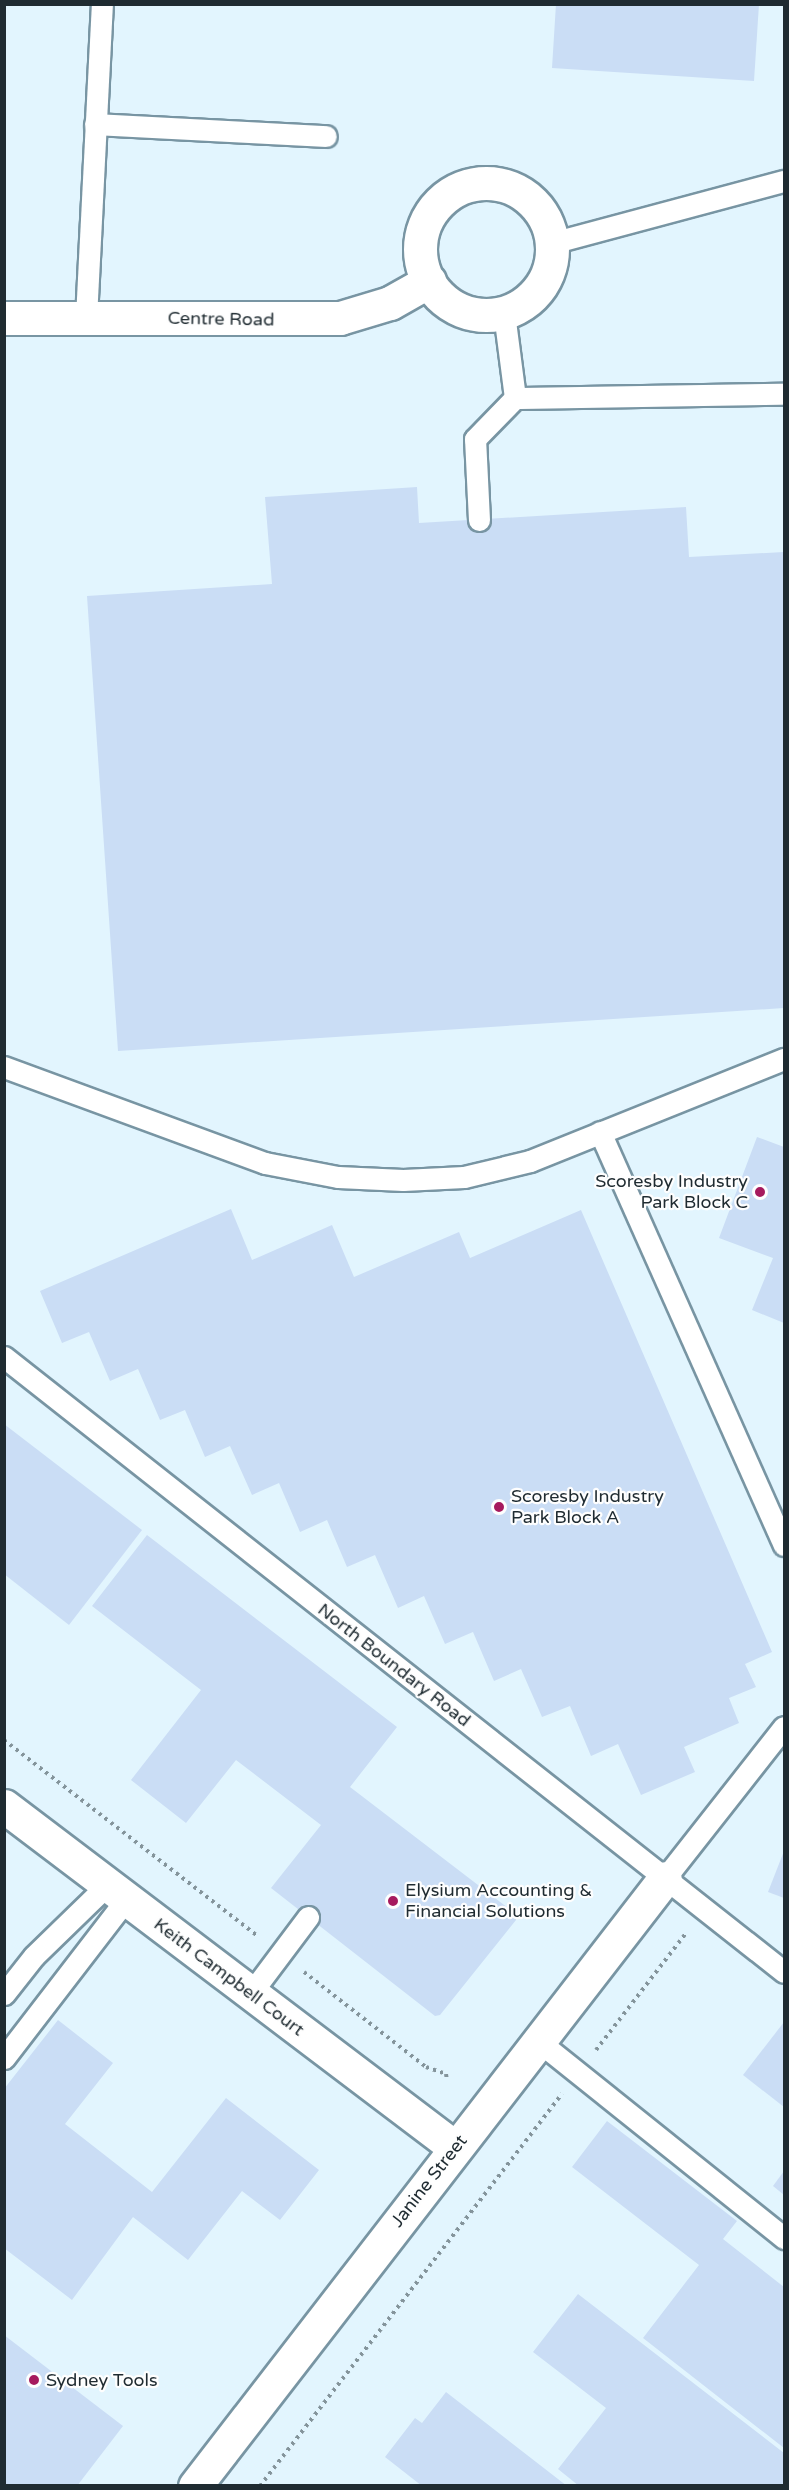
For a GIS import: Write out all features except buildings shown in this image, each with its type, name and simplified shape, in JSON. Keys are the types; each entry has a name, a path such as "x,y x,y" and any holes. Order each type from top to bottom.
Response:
{"street":[{"path":"493,183 519,191 548,222 552,258 537,292 504,313 482,315 464,311 444,299 429,281 421,261 420,239 427,218 440,200 460,187 493,183"},
{"name":"Centre Road","path":"4,318 340,318 390,303 429,281"},
{"name":"Keith Campbell Court","path":"4,1806 454,2147"},
{"name":"Janine Street","path":"195,2486 454,2147 665,1878"}],"lane":[{"path":"86,318 102,4"},
{"path":"95,124 326,136"},
{"path":"552,243 784,181"},
{"path":"504,313 516,398"},
{"path":"479,520 475,439 516,398 784,394"},
{"path":"4,1067 226,1151 305,1173 338,1177 464,1177 530,1161 784,1059"},
{"path":"600,1132 784,1545"},
{"name":"North Boundary Road","path":"4,1357 784,1972"},
{"path":"665,1878 784,1726"},
{"path":"4,1994 34,1956 117,1891"},
{"path":"4,2058 117,1891"},
{"path":"251,1993 308,1917"},
{"path":"537,2040 784,2238"}],"path":[{"path":"4,1740 426,2067 446,2074 447,2080"},
{"path":"260,2486 689,1929"}],"place":[{"name":"Scoresby Industry Park Block C","path":"760,1192"},
{"name":"Scoresby Industry Park Block A","path":"499,1507"},
{"name":"Elysium Accounting & Financial Solutions","path":"393,1901"},
{"name":"Sydney Tools","path":"34,2380"}]}
